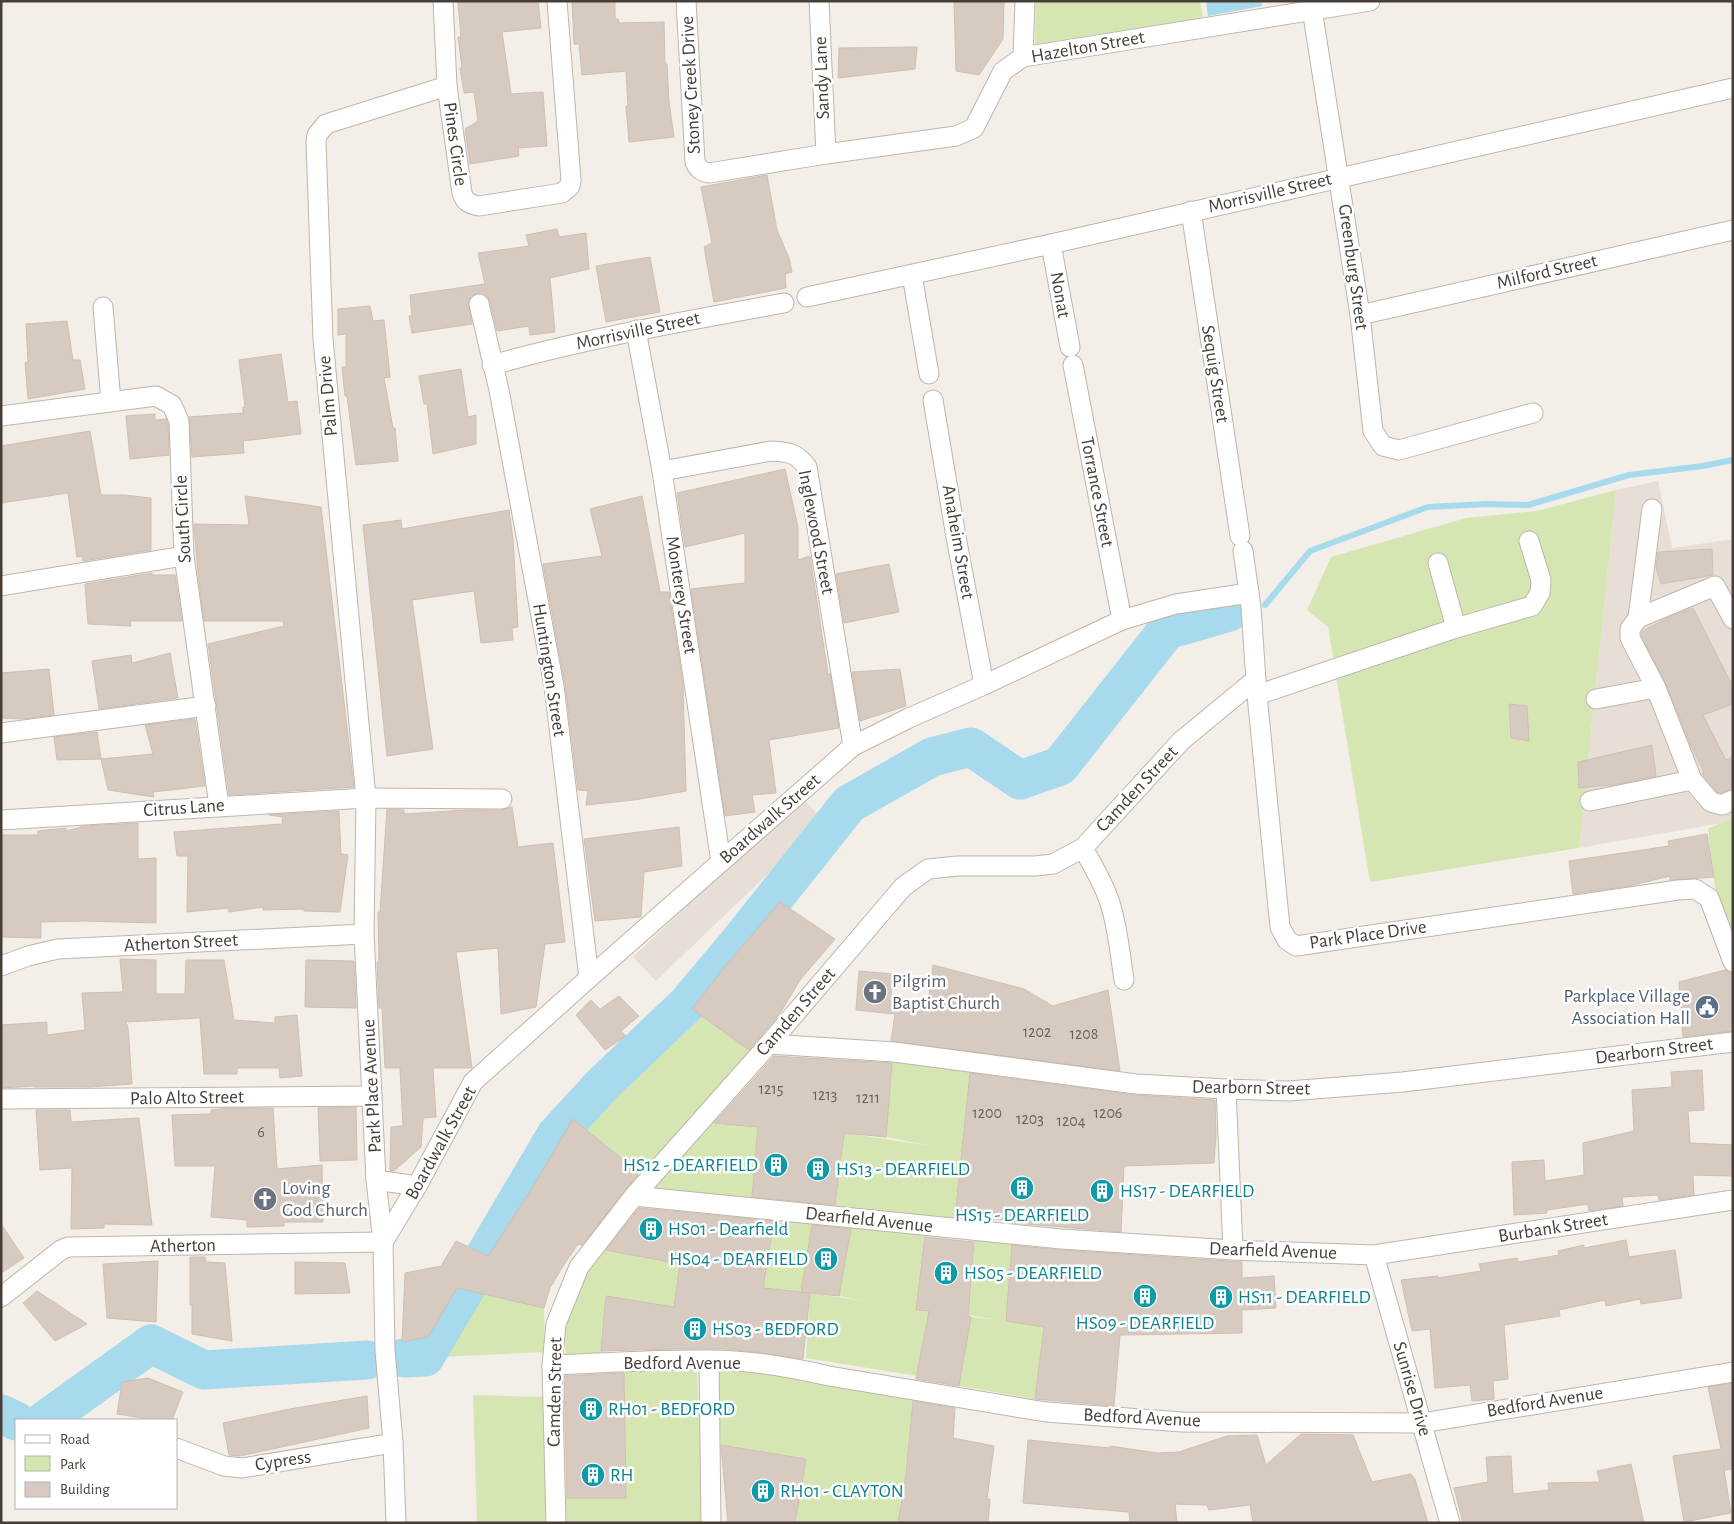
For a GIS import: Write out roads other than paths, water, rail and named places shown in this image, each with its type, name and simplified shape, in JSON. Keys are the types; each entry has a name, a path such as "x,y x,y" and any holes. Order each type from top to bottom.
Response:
{"street":[{"name":"Pines Circle","path":"442,1 447,86 462,193 470,205 479,206 562,193 566,190 571,180 557,1"},
{"name":"Stoney Creek Drive","path":"686,1 695,162 698,168"},
{"name":"Sandy Lane","path":"819,1 826,154"},
{"path":"1024,57 1025,1"},
{"name":"Hazelton Street","path":"698,168 709,173 956,136 974,128 1004,71 1024,57 1370,1"},
{"name":"Greenburg Street","path":"1312,9 1340,177 1360,315 1373,432 1383,446 1399,450 1533,414"},
{"name":"Palm Drive","path":"366,798 323,339 316,142 317,135 326,124 447,86"},
{"name":"Morrisville Street","path":"807,297 1051,244 1733,88"},
{"name":"Sequig Street","path":"1191,211 1249,593"},
{"name":"Milford Street","path":"1360,315 1733,230"},
{"name":"Nonat","path":"1051,244 1072,356"},
{"path":"912,275 929,374"},
{"name":"Morrisville Street","path":"492,365 636,330 784,303"},
{"name":"Huntington Street","path":"479,304 499,390 554,686 589,978"},
{"path":"103,308 111,402"},
{"name":"Monterey Street","path":"636,330 662,471 721,862"},
{"name":"Torrance Street","path":"1072,356 1122,620"},
{"name":"South Circle","path":"1,416 156,396 172,405 179,420 184,556 219,806"},
{"name":"Anaheim Street","path":"933,400 956,538 984,685"},
{"name":"Inglewood Street","path":"662,471 771,451 785,452 798,456 807,467 854,746"},
{"path":"1652,508 1638,618 1630,629 1630,638 1656,688 1692,780 1711,802 1722,805 1733,800"},
{"path":"1256,687 1532,606 1540,593 1541,580 1529,541"},
{"path":"1,586 184,556"},
{"path":"1438,563 1456,628"},
{"path":"1638,618 1716,586 1733,619"},
{"name":"Boardwalk Street","path":"383,1242 418,1186 473,1082 854,746 909,718 1122,620 1176,604 1249,593"},
{"name":"Park Place Drive","path":"1249,593 1256,687 1280,927 1287,940 1296,946 1695,889 1709,898 1733,962"},
{"name":"Camden Street","path":"556,1523 552,1365 556,1324 578,1267 634,1196 769,1044 903,887 928,869 958,866 1035,866 1053,864 1083,848 1181,741 1256,687"},
{"path":"1596,699 1656,688"},
{"path":"1,733 206,706"},
{"path":"1590,801 1692,780"},
{"name":"Citrus Lane","path":"1,820 366,798 502,799"},
{"name":"Park Place Avenue","path":"366,798 364,934 376,1180 383,1242 385,1350 393,1443 396,1523"},
{"path":"1083,848 1100,879 1110,904 1117,933 1124,980"},
{"name":"Atherton Street","path":"1,966 28,956 58,949 364,934"},
{"name":"Dearborn Street","path":"769,1044 894,1052 1136,1084 1289,1091 1403,1082 1733,1042"},
{"path":"1226,1089 1233,1250"},
{"name":"Palo Alto Street","path":"1,1099 372,1096"},
{"path":"376,1180 418,1186"},
{"name":"Dearfield Avenue","path":"634,1196 1061,1239 1233,1250 1374,1255"},
{"name":"Burbank Street","path":"1374,1255 1733,1200"},
{"name":"Atherton","path":"1,1298 61,1250 68,1247 383,1242"},
{"name":"Sunrise Drive","path":"1374,1255 1450,1523"},
{"path":"709,1360 712,1523"},
{"name":"Bedford Avenue","path":"552,1365 709,1360 745,1362 803,1370 1046,1412 1182,1422 1373,1424 1422,1423 1733,1372"},
{"name":"Cypress","path":"178,1449 224,1466 242,1468 393,1443"}],"water":[{"path":"1206,1 1261,1 1262,6 1208,16"}],"waterway":[{"path":"1265,605 1310,551 1428,507 1487,504 1528,505 1629,475 1703,466 1733,460"},
{"path":"404,1358 425,1357 556,1135 603,1084 687,1004 740,941 849,804 932,757 971,747 1020,780 1060,766 1167,630 1229,612"},
{"path":"46,1419 151,1344 204,1370 367,1360"},
{"path":"1,1414 15,1421"}],"place":[{"name":"Pilgrim Baptist Church","path":"875,992"},
{"name":"Parkplace Village Association Hall","path":"1707,1007"},
{"name":"HS12 - DEARFIELD","path":"776,1165"},
{"name":"HS13 - DEARFIELD","path":"818,1169"},
{"name":"HS15 - DEARFIELD","path":"1022,1188"},
{"name":"HS17 - DEARFIELD","path":"1102,1191"},
{"name":"Loving God Church","path":"265,1199"},
{"name":"HS01 - Dearfield","path":"651,1229"},
{"name":"HS04 - DEARFIELD","path":"826,1259"},
{"name":"HS05 - DEARFIELD","path":"946,1273"},
{"name":"HS09 - DEARFIELD","path":"1145,1296"},
{"name":"HS11 - DEARFIELD","path":"1221,1297"},
{"name":"HS03 - BEDFORD","path":"695,1329"},
{"name":"RH01 - BEDFORD","path":"591,1409"},
{"name":"RH","path":"593,1475"},
{"name":"RH01 - CLAYTON","path":"763,1491"}]}
